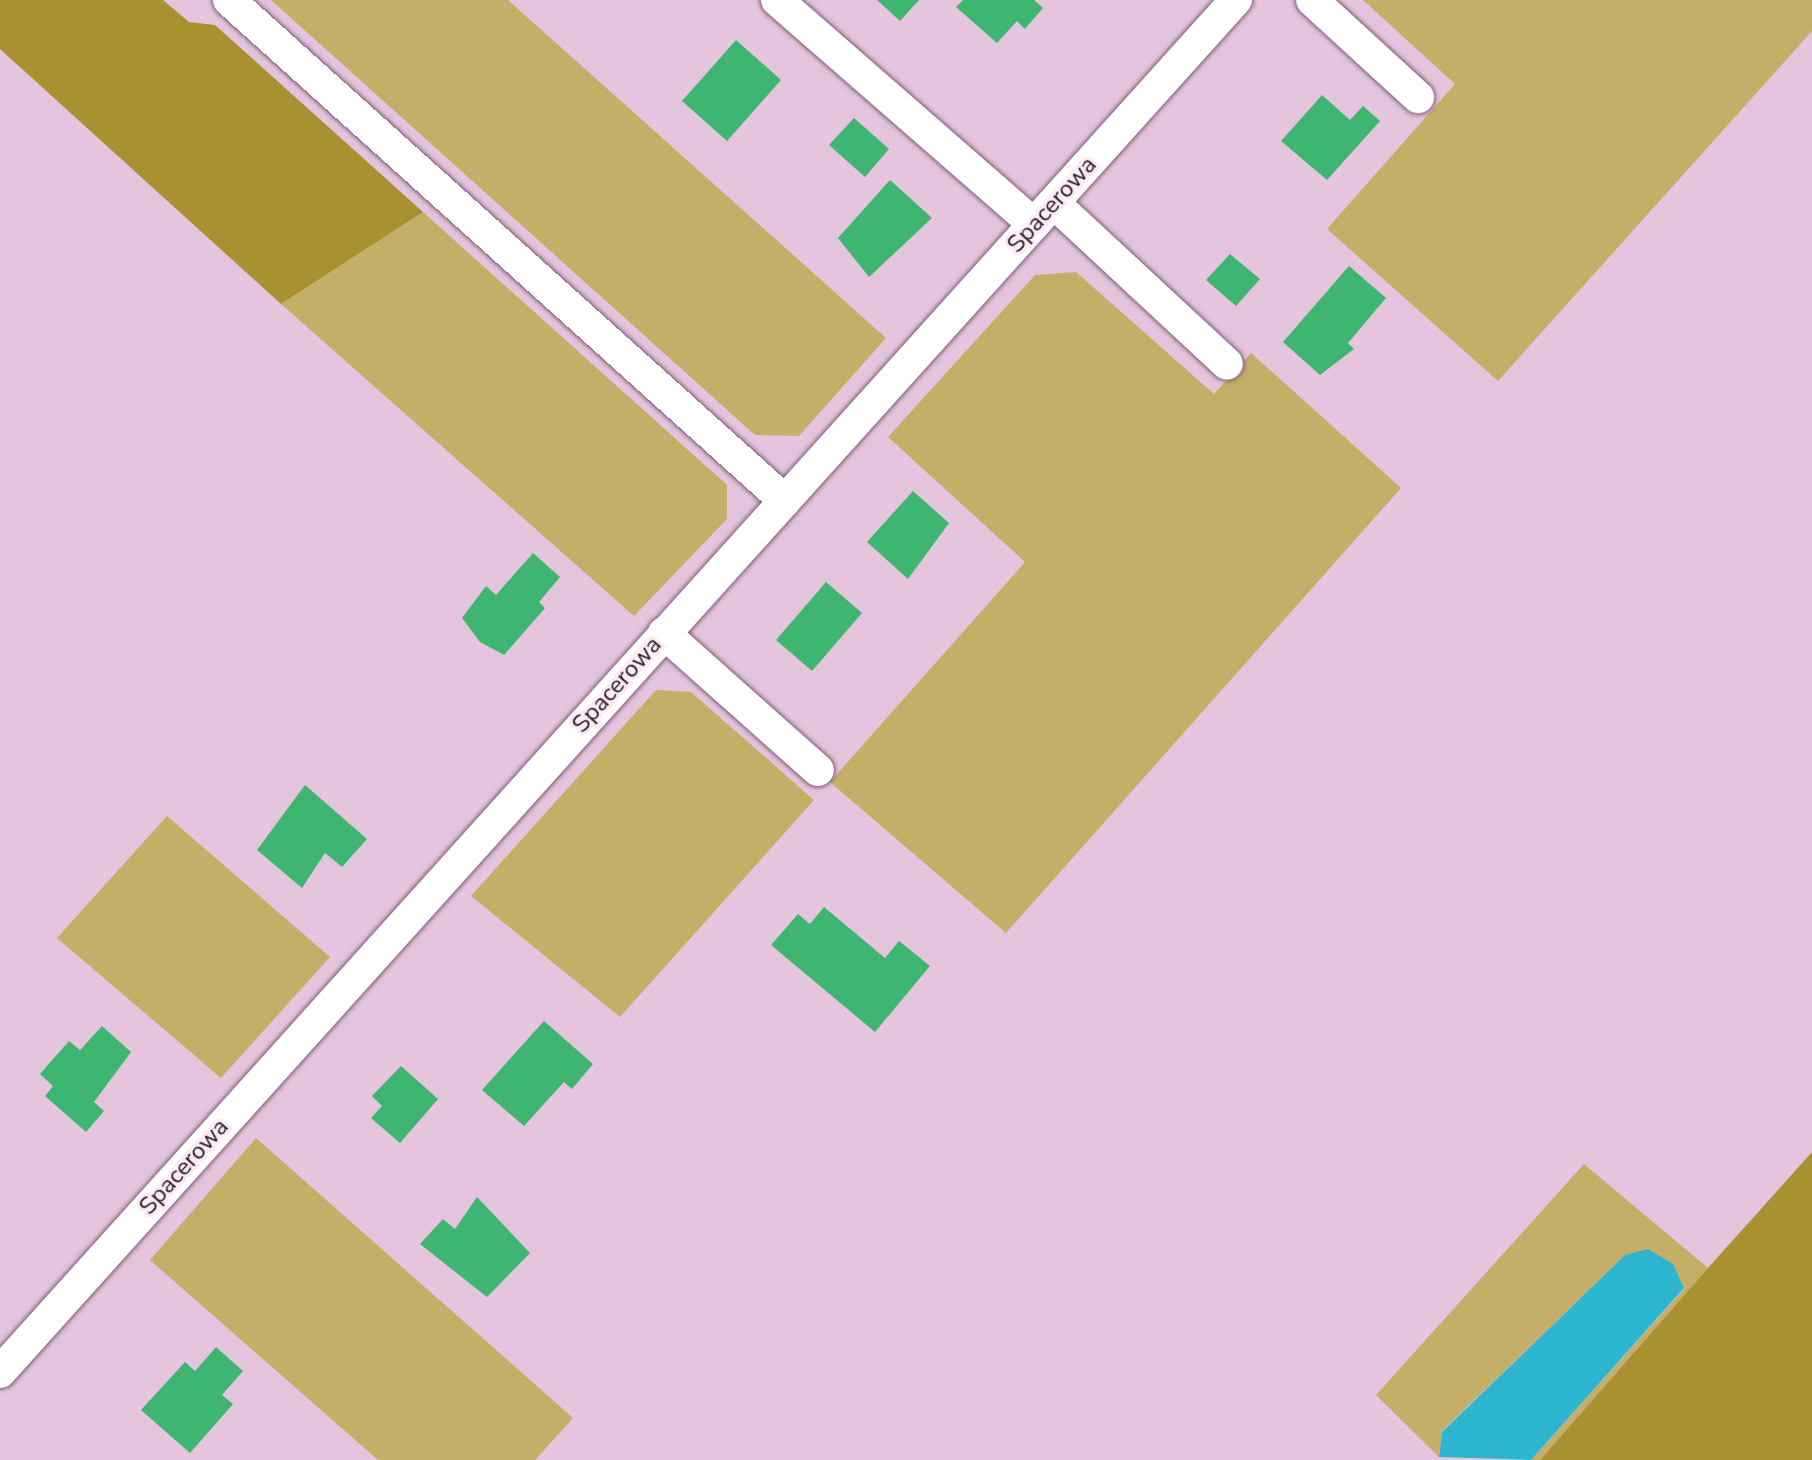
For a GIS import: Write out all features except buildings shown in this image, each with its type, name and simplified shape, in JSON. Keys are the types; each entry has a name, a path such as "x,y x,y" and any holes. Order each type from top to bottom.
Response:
{"street":[{"path":"229,0 785,501"},
{"path":"777,0 1227,364"},
{"name":"Spacerowa","path":"0,1372 1236,0"},
{"path":"1312,0 1418,97"},
{"path":"664,633 818,770"}],"shaded area":[{"path":"0,0 163,0 189,22 215,25 423,212 281,304 0,49"},
{"path":"271,0 508,0 886,338 799,436 755,435"},
{"path":"1363,0 1812,0 1812,31 1498,381 1327,229 1455,84"},
{"path":"423,212 727,485 727,519 634,616 281,304"},
{"path":"1076,272 1214,394 1251,353 1401,488 1006,933 830,782 1025,562 888,437 1035,275"},
{"path":"656,690 691,692 814,800 620,1017 471,896"},
{"path":"167,816 330,957 221,1078 57,938"},
{"path":"256,1138 573,1418 535,1460 378,1460 150,1260"},
{"path":"1812,1152 1812,1460 1540,1460 1708,1268"},
{"path":"1584,1164 1708,1268 1540,1460 1531,1460 1684,1289 1625,1255 1442,1431 1439,1457 1376,1395"}],"water":[{"path":"1648,1249 1673,1264 1684,1288 1531,1460 1439,1457 1442,1432 1625,1255"}]}
